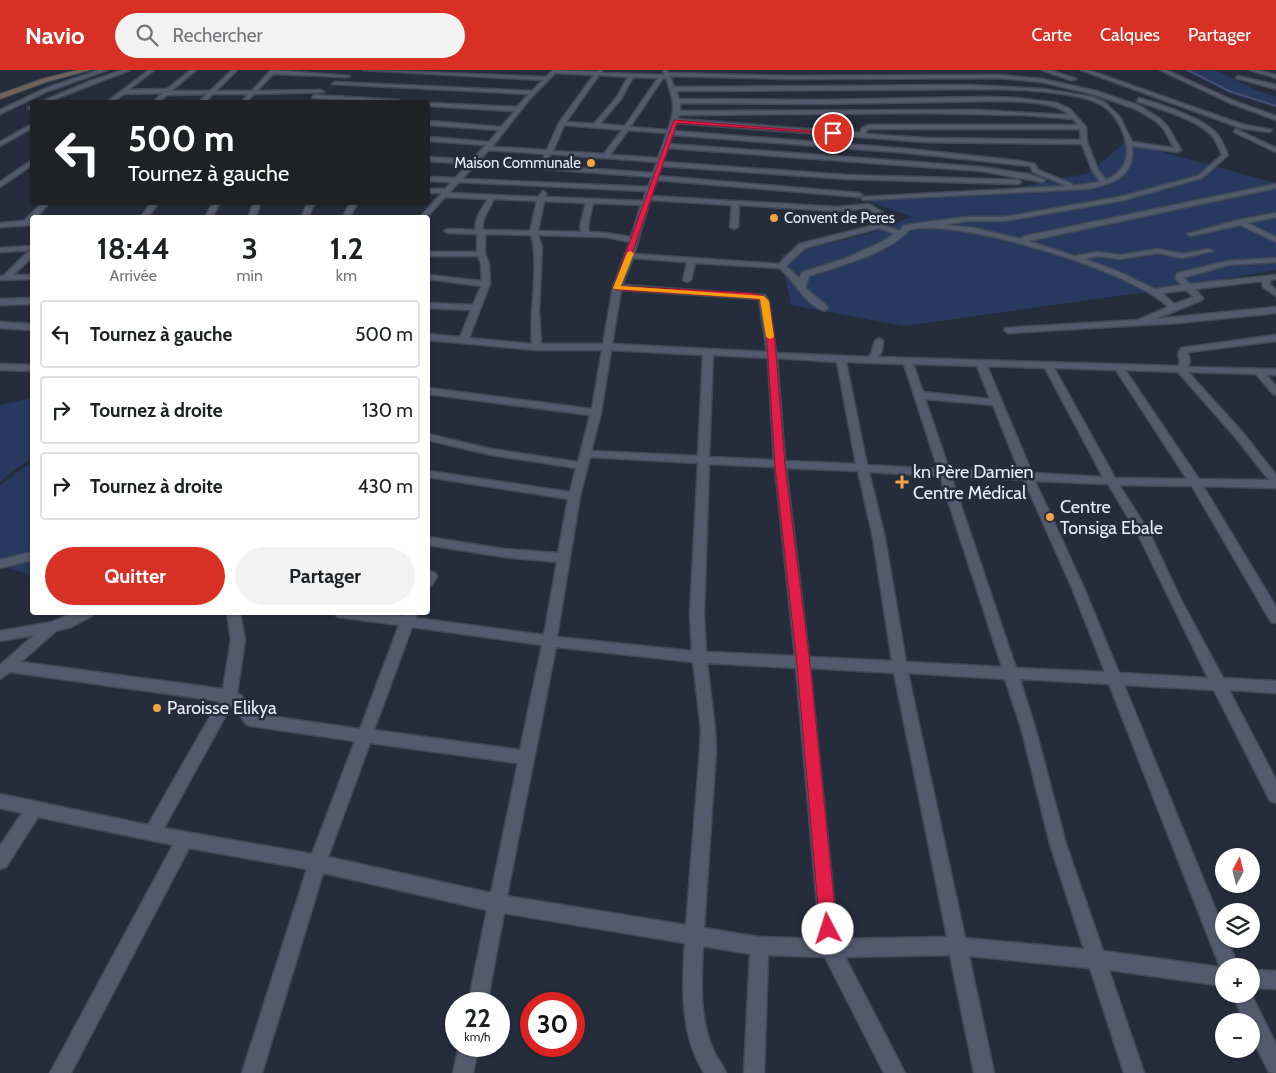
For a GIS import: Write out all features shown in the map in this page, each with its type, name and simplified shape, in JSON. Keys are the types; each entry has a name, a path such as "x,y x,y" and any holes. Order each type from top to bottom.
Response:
{"street":[{"path":"0,97 41,81 87,70"},
{"path":"0,112 46,90 105,70"},
{"path":"49,100 128,70"},
{"path":"111,100 122,89 130,86 152,70"},
{"path":"157,100 194,70"},
{"path":"204,100 235,70"},
{"path":"366,70 548,79"},
{"path":"999,70 1002,77"},
{"path":"800,289 806,274 847,261 883,245 901,234 906,228 966,219 1004,219 1103,202 1200,177 1225,155 1214,134 1189,120 1142,101 1044,70"},
{"path":"1083,70 1248,129 1269,130"},
{"path":"1162,70 1232,102 1276,118"},
{"path":"1252,70 1276,77"},
{"path":"246,100 273,71 350,74 309,100"},
{"path":"425,215 489,146 533,93 555,71 782,84 780,78"},
{"path":"541,168 562,123 598,72"},
{"path":"596,125 613,106 631,76"},
{"path":"606,156 645,103 667,78 1002,77 1035,79 1074,86 1136,105 1167,127 1174,137 1178,150 1130,144"},
{"path":"1238,77 1276,87"},
{"path":"485,91 495,84 512,78"},
{"path":"479,992 550,641 574,496 596,413 617,288 630,256 633,240 674,120 667,78"},
{"path":"430,159 554,169 654,181 862,196 960,194 1043,188 1079,188 1119,176 1124,171 1131,150 1121,123 1107,106 1087,98 1051,92 987,88 667,78"},
{"path":"91,83 107,85"},
{"path":"335,84 533,93"},
{"path":"122,89 167,92 321,92"},
{"path":"1148,92 1159,92 1276,132"},
{"path":"314,97 365,100"},
{"path":"562,123 626,128 777,102 1017,100 1062,106 1083,127 1084,142 1092,159 1094,170 1104,182"},
{"path":"430,104 518,110"},
{"path":"674,120 762,115 970,111 1073,117"},
{"path":"674,120 881,149 1033,165 1035,171 1079,188 1103,202"},
{"path":"674,120 925,140 1084,142"},
{"path":"430,123 502,130"},
{"path":"1236,124 1225,126 1276,150"},
{"path":"0,144 30,127"},
{"path":"863,136 864,128 869,127 1083,127"},
{"path":"430,139 606,156 654,181 736,203 838,209 870,206"},
{"path":"666,146 980,169 1043,180"},
{"path":"0,185 30,163"},
{"path":"537,348 535,315 538,245 534,232 541,204 540,199 554,169"},
{"path":"430,179 548,183 654,181 848,183 979,182 1055,179"},
{"path":"430,191 492,197 590,201 654,181"},
{"path":"848,183 878,212 877,222 880,226"},
{"path":"1021,243 1027,238 1276,186"},
{"path":"463,341 486,284 485,264 481,254 481,231 478,226 492,197"},
{"path":"586,234 584,226 590,201"},
{"path":"734,227 736,203"},
{"path":"36,215 44,205"},
{"path":"145,215 154,205"},
{"path":"1191,234 1217,230 1257,217 1276,215"},
{"path":"1239,222 1276,240"},
{"path":"0,225 29,223"},
{"path":"781,266 802,246 880,226 901,234"},
{"path":"922,226 972,230 1072,258 1111,271 1156,292 1170,301 1173,308"},
{"path":"448,231 586,234 615,236 633,240"},
{"path":"0,250 30,248"},
{"path":"1072,258 1097,254 1120,257 1156,251 1182,256 1209,251"},
{"path":"2,278 30,254"},
{"path":"430,254 481,254"},
{"path":"1242,263 1276,254"},
{"path":"630,256 781,266 792,274 800,289 824,308"},
{"path":"687,280 692,259"},
{"path":"1140,322 1199,298 1187,287 1180,276 1228,263 1276,260"},
{"path":"2,278 30,277"},
{"path":"430,277 486,284"},
{"path":"1156,292 1276,277"},
{"path":"1266,279 1266,285 1276,294"},
{"path":"617,288 762,297 765,301 772,356 780,465 803,664 830,948 895,1073"},
{"path":"0,302 30,301"},
{"path":"430,305 475,308"},
{"path":"1008,330 1140,322 1276,310"},
{"path":"0,325 30,327"},
{"path":"430,337 537,348 608,347 708,354 841,359 1276,372"},
{"path":"1181,370 1185,362 1184,350 1276,338"},
{"path":"872,359 877,351 879,341"},
{"path":"708,354 697,615 698,657 707,720 708,750 692,982 696,1026 704,1054 716,1073"},
{"path":"841,359 862,467 879,538 900,668 984,1073"},
{"path":"907,360 985,591 1029,731 1058,844 1134,1073"},
{"path":"981,363 996,402 1078,588 1226,958"},
{"path":"0,366 30,368"},
{"path":"1048,366 1110,481 1143,532 1217,684 1276,796"},
{"path":"1119,368 1195,482 1276,618"},
{"path":"1181,370 1240,436 1276,483"},
{"path":"1259,372 1276,392"},
{"path":"430,391 596,413"},
{"path":"918,395 996,402"},
{"path":"430,437 490,452 585,460 702,461 862,467 1110,481 1276,483"},
{"path":"430,474 574,496"},
{"path":"430,541 504,553 564,558"},
{"path":"0,564 30,556"},
{"path":"0,636 52,627 66,623 81,615"},
{"path":"152,834 229,696 238,640 234,615"},
{"path":"380,615 408,617 550,641 698,657 803,664 1276,687"},
{"path":"252,1073 317,864 408,617"},
{"path":"4,670 52,627"},
{"path":"4,670 229,696 237,700 250,720 527,758"},
{"path":"0,802 152,834 317,864 497,903 759,946 830,948 958,946 1096,959 1215,976"},
{"path":"0,861 34,808"},
{"path":"60,1073 185,840"},
{"path":"754,1073 759,946"},
{"path":"1260,979 1276,980"},
{"path":"1245,1003 1276,1065"},
{"path":"463,1073 467,1057"}],"shaded area":[{"path":"1184,70 1215,70 1256,90 1276,97 1276,107 1234,95"},
{"path":"1126,142 1276,183 1276,270 1146,292 904,326 791,305 781,255 864,235 912,217 868,201 1001,191 1089,173"},
{"path":"30,398 30,460 15,469 0,482 0,405"},
{"path":"30,463 30,574 0,566 0,485"}],"waterway":[{"path":"1188,70 1229,91 1276,106"}],"slow traffic":[{"path":"630,253 617,288 762,297 767,309 770,337"}],"place":[{"name":"Maison Communale","path":"591,163"},
{"name":"Convent de Peres","path":"774,218"},
{"name":"kn Père Damien Centre Médical","path":"902,482"},
{"name":"Centre Tonsiga Ebale","path":"1050,517"},
{"name":"Paroisse Elikya","path":"157,708"}],"route":[{"path":"828,929 803,664 780,465 771,342 765,301 762,297 751,296 617,288 630,256 633,240 675,121 833,133"}]}
